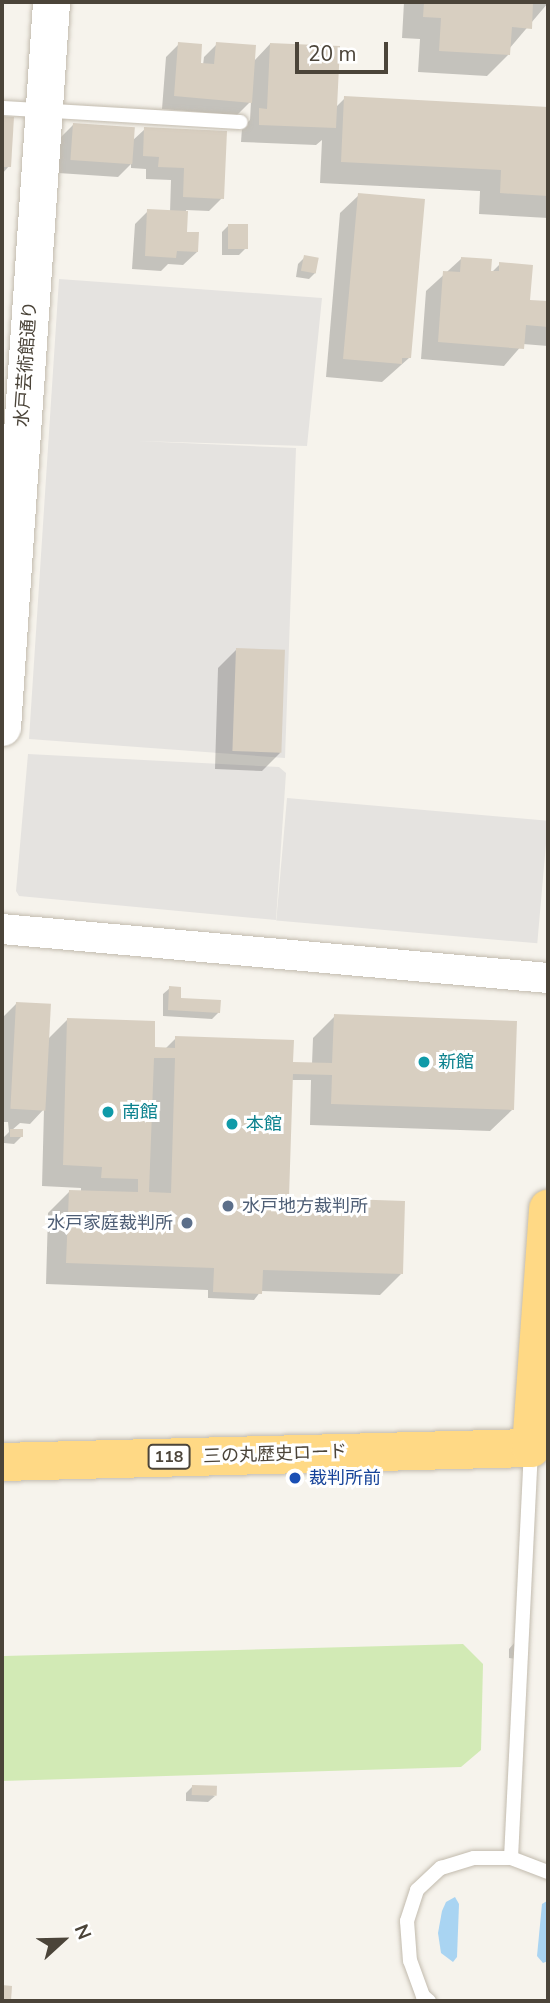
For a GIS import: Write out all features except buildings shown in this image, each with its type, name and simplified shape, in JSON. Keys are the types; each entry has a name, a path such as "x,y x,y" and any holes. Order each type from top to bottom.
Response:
{"highway":[{"path":"540,1448 548,1209"},
{"name":"三の丸歴史ロード","path":"2,1462 540,1448"}],"street":[{"name":"水戸芸術館通り","path":"2,727 7,552 51,2"},
{"path":"2,929 548,978"}],"lane":[{"path":"2,108 43,113 241,122"},
{"path":"511,1858 540,1448"},
{"path":"429,2001 423,1996 410,1961 407,1921 417,1890 441,1868 474,1858 511,1858 548,1872"}],"green space":[{"path":"463,1644 483,1664 481,1750 461,1767 2,1781 4,1656"}],"shaded area":[{"path":"59,279 322,298 307,446 138,441 296,448 285,758 29,739"},
{"path":"28,754 279,767 286,773 276,920 19,896 16,891"},
{"path":"287,798 548,821 537,943 276,921"}],"water":[{"path":"455,1897 459,1904 457,1957 453,1962 441,1953 438,1933 446,1902"},
{"path":"547,1901 548,1961 543,1963 537,1956 542,1904"}],"place":[{"name":"新館","path":"424,1062"},
{"name":"南館","path":"108,1112"},
{"name":"本館","path":"232,1124"},
{"name":"水戸地方裁判所","path":"228,1206"},
{"name":"水戸家庭裁判所","path":"187,1223"},
{"name":"裁判所前","path":"295,1478"}]}
